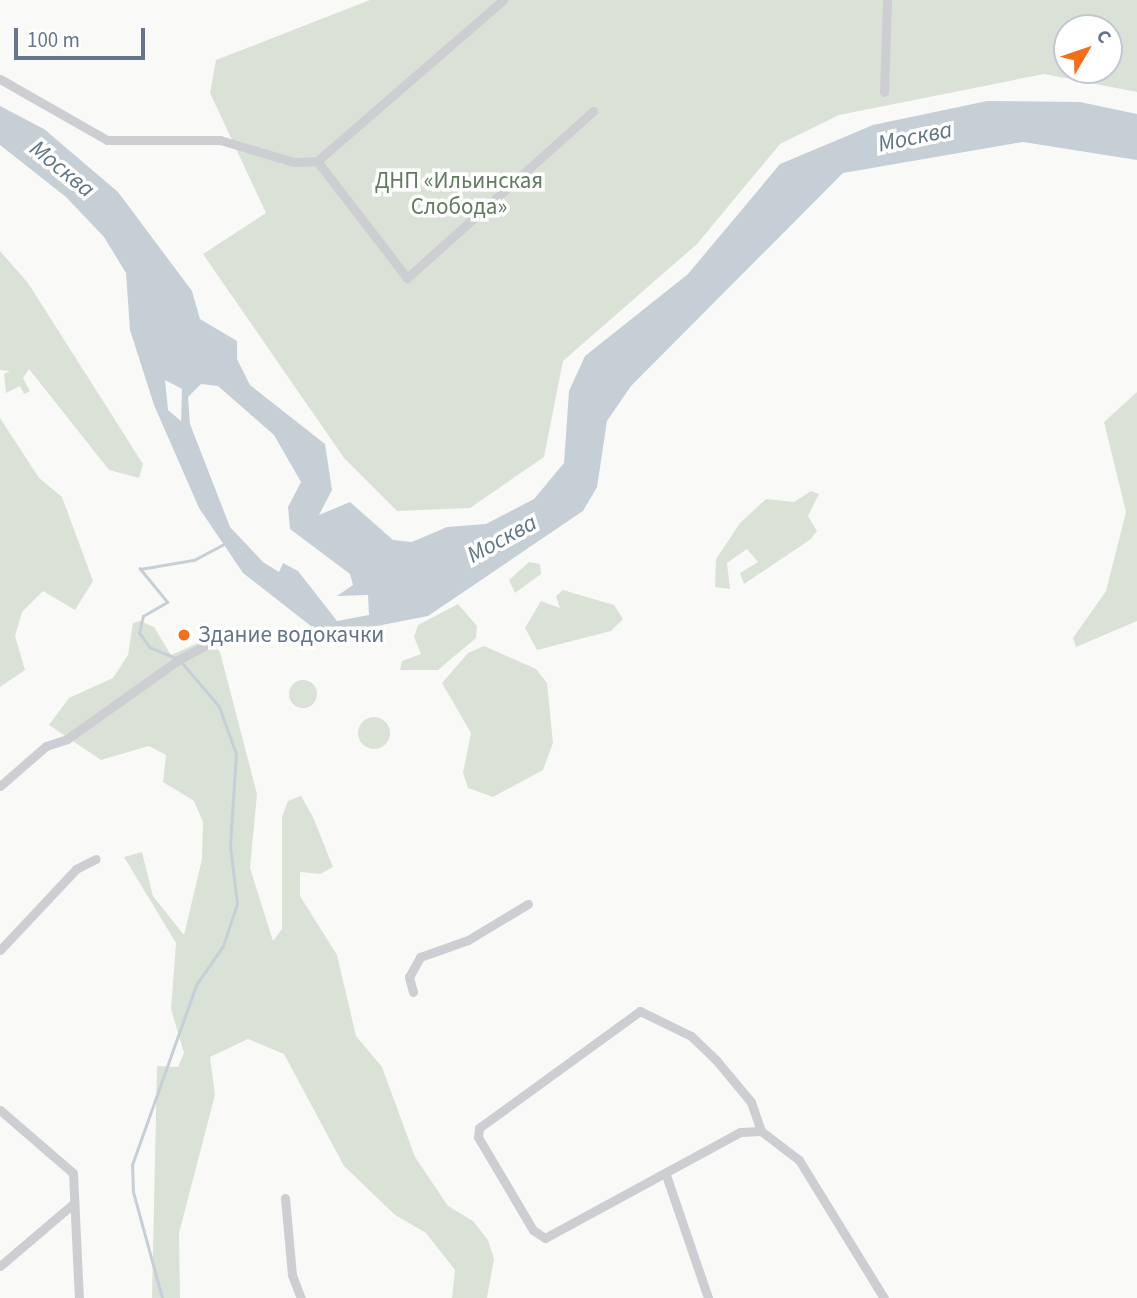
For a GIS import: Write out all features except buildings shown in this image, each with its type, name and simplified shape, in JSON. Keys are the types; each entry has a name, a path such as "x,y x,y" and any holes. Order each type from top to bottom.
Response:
{"street":[{"path":"0,79 107,140 220,139 294,163 317,161 503,0"},
{"path":"884,92 887,0"},
{"path":"317,161 407,278 593,111"},
{"path":"0,786 46,746 67,739 178,660 223,636"},
{"path":"0,950 76,869 96,859"},
{"path":"412,992 409,977 420,957 468,940 528,904"},
{"path":"761,1131 751,1102 716,1060 691,1036 640,1011 479,1128 478,1137 533,1230 545,1238 666,1175 740,1132 761,1131 782,1141 799,1160 884,1298"},
{"path":"0,1110 4,1121 73,1173 79,1298"},
{"path":"666,1175 708,1298"},
{"path":"285,1198 292,1275 301,1298"},
{"path":"0,1266 74,1203"}],"green space":[{"name":"ДНП «Ильинская Слобода»","path":"370,0 1137,0 1137,92 1096,84 1123,84 1123,14 1053,14 1053,76 1044,74 839,115 780,144 697,244 563,361 544,457 470,508 397,511 344,458 203,254 266,213 210,93 216,60"},
{"path":"0,251 28,283 143,464 139,478 109,470 29,369 23,378 30,391 24,394 20,386 6,393 4,374 10,371 0,370"},
{"path":"1137,392 1137,621 1076,647 1073,638 1106,591 1126,512 1104,422"},
{"path":"0,418 39,478 62,497 93,581 75,610 43,591 22,612 15,636 25,670 0,687"},
{"path":"811,491 819,494 808,516 817,531 811,539 744,584 740,573 758,562 747,549 727,563 730,589 715,587 716,559 740,523 766,499 794,502"},
{"path":"529,562 540,564 541,574 515,593 509,580"},
{"path":"563,590 614,605 623,619 611,631 537,650 525,628 541,601 560,608 556,596"},
{"path":"458,604 477,626 476,638 438,670 400,670 402,661 421,654 414,637 418,625"},
{"path":"140,621 154,627 171,655 209,638 220,652 257,794 250,868 273,941 282,929 282,817 288,801 301,796 313,817 333,867 320,874 300,872 300,896 337,955 356,1036 382,1067 415,1157 448,1206 473,1221 488,1240 494,1259 487,1298 452,1298 455,1270 426,1233 395,1215 344,1166 284,1054 248,1039 210,1057 215,1095 179,1233 180,1298 152,1298 157,1066 178,1067 184,1053 171,1009 176,943 124,857 142,852 153,896 184,935 202,859 203,822 194,801 163,782 166,755 149,746 101,760 49,725 69,698 113,678 128,655 133,623"},
{"path":"484,646 536,669 547,683 553,743 543,770 493,797 468,788 463,773 471,733 442,683 468,653"},
{"path":"303,680 313,684 317,694 313,704 303,708 293,704 289,694 293,684"},
{"path":"374,717 386,721 390,733 386,745 374,749 362,745 358,733 362,721"}],"water":[{"name":"Москва","path":"987,101 1080,102 1137,114 1137,160 1023,142 843,173 631,386 607,421 597,487 583,511 428,616 341,633 316,630 243,573 199,508 154,405 130,330 126,273 104,237 66,197 0,145 0,106 44,129 118,192 192,291 200,319 237,341 237,359 250,385 325,444 332,490 319,515 350,502 393,540 412,542 447,527 486,524 534,499 564,463 569,391 585,356 688,274 780,164 873,125","holes":["165,380 182,389 181,421 168,410","201,384 218,386 274,435 301,482 288,507 290,529 350,574 353,585 337,596 368,595 369,615 337,621 298,571 283,563 279,572 263,562 230,527 190,424 188,397"]}],"waterway":[{"path":"175,658 150,648 139,633 143,616 167,602 140,569 194,560 224,544"},
{"path":"162,1298 133,1192 132,1165 196,985 223,946 237,904 230,846 236,754 219,707 181,662"}],"place":[{"name":"Здание водокачки","path":"184,635"}]}
